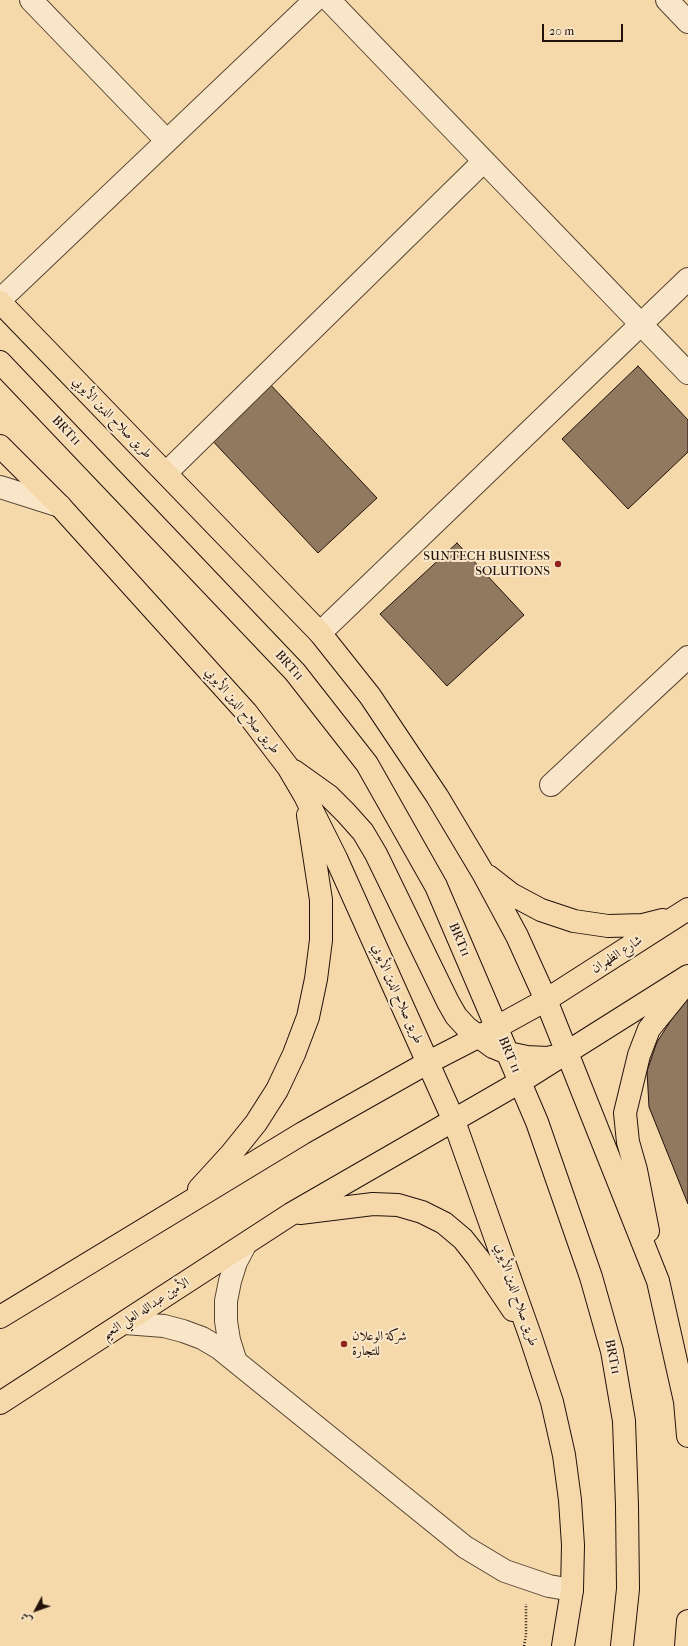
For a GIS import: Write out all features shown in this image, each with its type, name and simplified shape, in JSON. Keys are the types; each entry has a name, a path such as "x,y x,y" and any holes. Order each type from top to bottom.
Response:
{"main road":[{"name":"طريق صلاح الدين الأيوبي","path":"0,301 320,633 370,696 437,796 483,873 517,936 546,1000 566,1054 658,1281 686,1400 688,1436"},
{"name":"BRT11","path":"0,362 295,672 367,764 436,886 497,1027"},
{"name":"طريق صلاح الدين الأيوبي","path":"0,446 60,506 246,712 288,767 306,796 339,865 454,1121 531,1338 552,1402 564,1455 570,1500 573,1545 572,1590 563,1646"},
{"path":"288,767 309,780 329,796 363,832 376,854 448,1002 456,1016 467,1028 493,1047 508,1053 527,1057 547,1058 566,1054"},
{"path":"181,1208 231,1154 256,1123 277,1090 294,1054 308,1017 316,979 321,940 321,900 306,796"},
{"path":"483,873 511,894 541,910 574,921 608,926 643,925 682,913"},
{"name":"شارع الظهران","path":"0,1317 303,1133 427,1063 546,1000 682,913"},
{"name":"الأمين عبدالله العلي النعيم","path":"0,1404 291,1214 520,1082 688,976"},
{"path":"658,1281 636,1170 628,1142 625,1113 639,1055 649,1030 688,981"},
{"name":"BRT 11","path":"497,1027 520,1082"},
{"name":"BRT11","path":"520,1082 537,1122 591,1277 612,1351 624,1421 627,1506 628,1589 622,1646"},
{"path":"291,1214 374,1204 398,1205 422,1212 438,1220 463,1239 478,1258 531,1338"},
{"path":"686,1646 688,1622"}],"street":[{"path":"31,0 167,141"},
{"path":"0,301 315,0"},
{"path":"329,0 688,373"},
{"path":"667,0 688,22"},
{"path":"166,473 484,161"},
{"path":"320,633 688,279"},
{"path":"0,488 60,506"},
{"path":"551,785 688,657"},
{"path":"235,1359 229,1340 226,1321 226,1301 236,1262 245,1245"},
{"path":"125,1323 164,1326 183,1331 202,1338 219,1348 235,1359 465,1547 505,1571 549,1586 572,1590"}],"path":[{"path":"524,1646 526,1635 526,1579"}],"building":[{"path":"638,366 688,420 688,452 628,509 562,439"},
{"path":"267,381 377,498 318,553 208,436"},
{"path":"457,543 524,615 447,686 380,614"},
{"path":"688,998 688,1204 649,1107 647,1071 657,1042 684,1000"}],"place":[{"name":"SUNTECH BUSINESS SOLUTIONS","path":"558,564"},
{"name":"شركة الوعلان للتجارة","path":"344,1344"}]}
